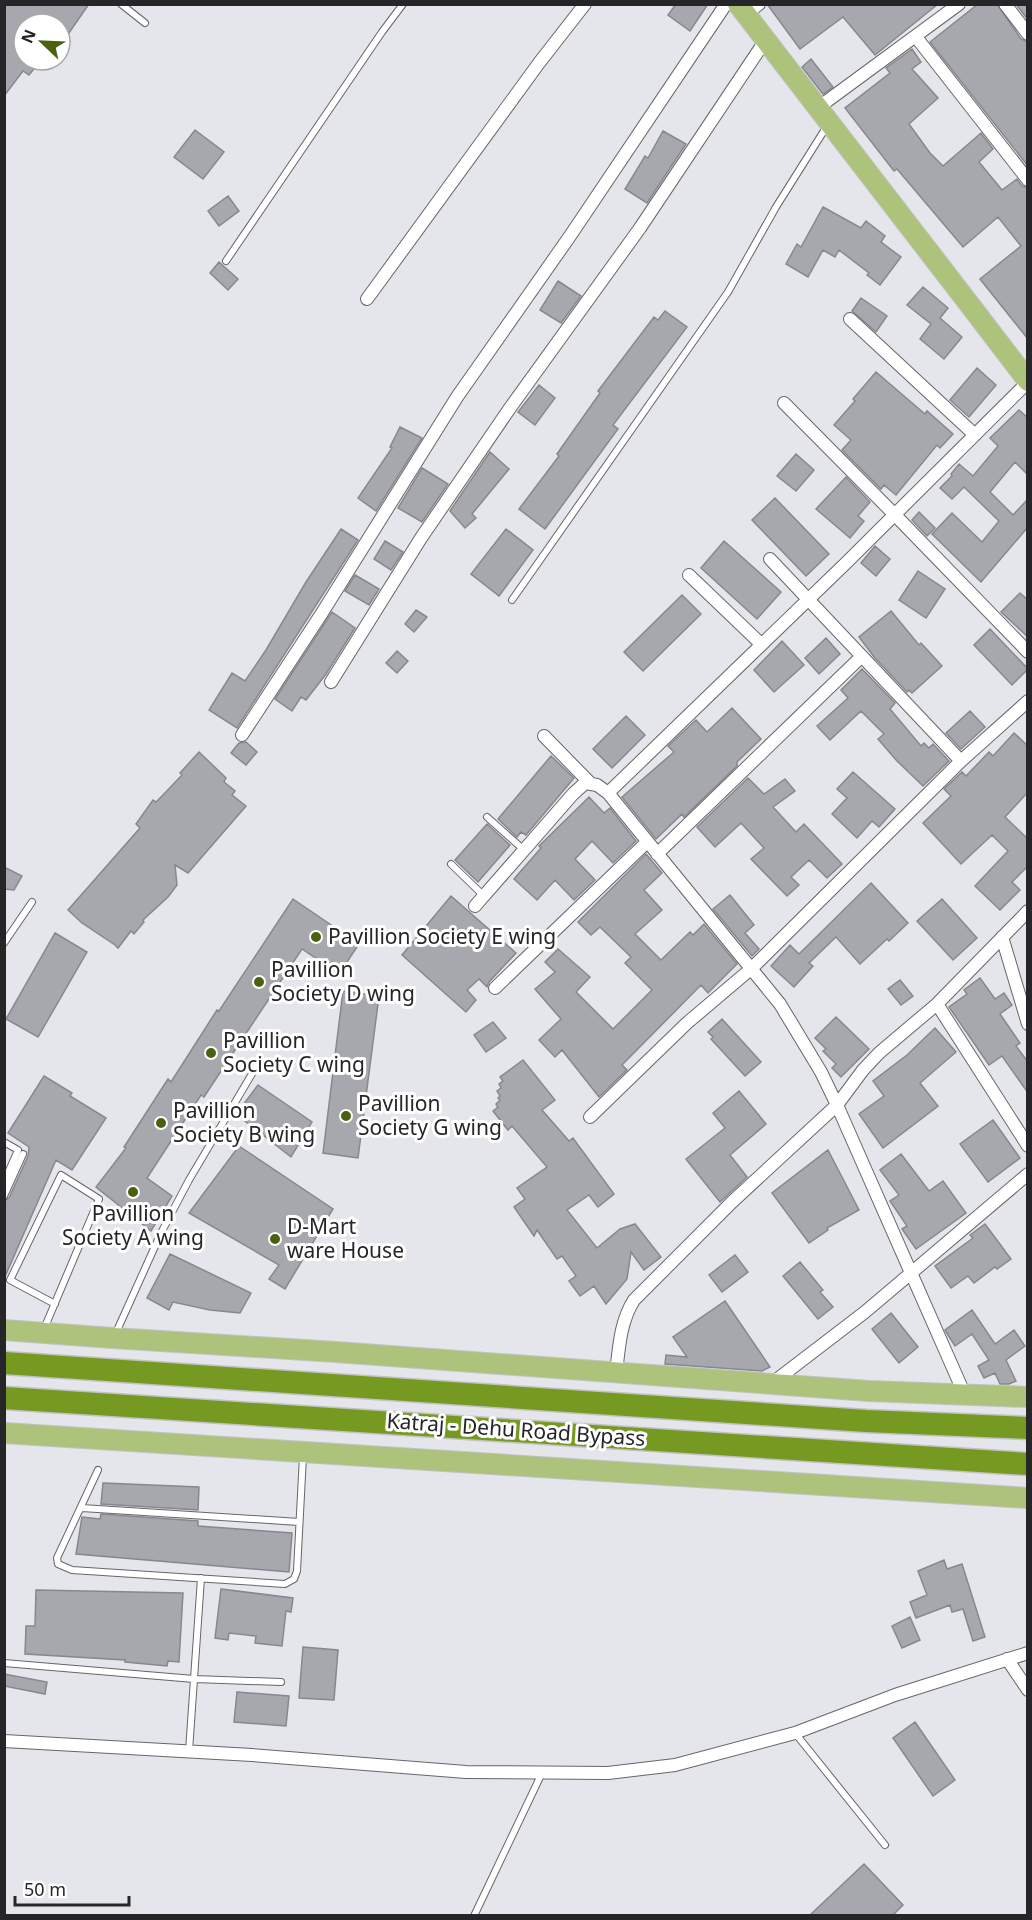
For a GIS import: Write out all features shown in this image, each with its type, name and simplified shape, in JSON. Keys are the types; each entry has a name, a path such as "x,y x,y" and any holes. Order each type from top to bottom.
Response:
{"highway":[{"name":"Katraj - Dehu Road Bypass","path":"4,1363 842,1419 1028,1428"},
{"name":"Katraj - Dehu Road Bypass","path":"4,1398 1028,1464"}],"main road":[{"path":"748,8 765,41 825,114 1028,382"},
{"path":"4,1330 869,1391 1028,1396"},
{"path":"4,1433 1028,1498"}],"street":[{"path":"367,299 539,63 585,4"},
{"path":"242,735 322,613 457,397 518,313 726,4"},
{"path":"825,114 959,4"},
{"path":"1005,4 1028,34"},
{"path":"916,37 1028,180"},
{"path":"331,682 421,538 510,408 639,228 765,41"},
{"path":"850,319 975,435"},
{"path":"608,793 896,515 1028,382"},
{"path":"784,403 1028,652"},
{"path":"770,558 961,761"},
{"path":"689,575 761,644"},
{"path":"657,854 861,657"},
{"path":"590,1117 687,1023 752,968 961,761 1028,701"},
{"path":"544,736 591,784"},
{"path":"475,906 585,783 597,785 608,793 752,968 800,1035 837,1105 964,1393"},
{"path":"495,988 647,842"},
{"path":"616,1373 622,1326 634,1300 732,1202 837,1105 879,1053 937,1004 1028,911"},
{"path":"1002,938 1028,1024"},
{"path":"937,1004 1028,1146"},
{"path":"771,1384 865,1312 1028,1174"},
{"path":"4,1741 189,1751 466,1772 608,1773 675,1765 795,1733 895,1695 1028,1653"},
{"path":"1007,1659 1028,1690"}],"lane":[{"path":"121,4 145,23"},
{"path":"226,261 375,41 403,4"},
{"path":"512,600 728,292 825,114"},
{"path":"487,817 524,850"},
{"path":"450,864 484,896"},
{"path":"4,943 33,902"},
{"path":"113,1338 161,1233 189,1180 256,1067"},
{"path":"4,1142 18,1150 4,1182"},
{"path":"4,1196 23,1154"},
{"path":"43,1332 55,1304 99,1199 61,1175 10,1280 55,1304"},
{"path":"98,1470 57,1558 58,1564 72,1570 278,1584 290,1582 297,1571 303,1452"},
{"path":"82,1508 299,1522"},
{"path":"189,1751 201,1578"},
{"path":"4,1663 194,1679 281,1682"},
{"path":"795,1733 885,1845"},
{"path":"474,1916 543,1773"}],"building":[{"path":"4,4 89,4 72,29 72,12 12,12 12,72 22,72 4,96"},
{"path":"676,4 708,4 690,31 668,15"},
{"path":"767,4 938,4 875,55 843,17 800,49"},
{"path":"978,4 997,4 1021,39 1028,42 1028,166 930,42"},
{"path":"1016,4 1028,4 1028,20"},
{"path":"912,49 921,62 912,69 938,98 909,124 930,153 943,166 981,133 993,149 979,162 1002,190 1017,179 1022,186 1028,188 1028,339 980,279 1021,246 998,217 963,247 897,169 894,171 845,108 890,73 886,68"},
{"path":"811,59 833,87 823,94 802,67"},
{"path":"195,130 224,152 203,179 174,157"},
{"path":"663,131 686,144 647,203 625,189 645,156 648,158"},
{"path":"228,196 239,211 219,226 208,211"},
{"path":"823,207 861,228 866,221 885,236 881,242 901,257 880,285 867,275 869,273 839,250 835,257 823,250 808,277 786,264 797,244 801,247"},
{"path":"219,262 238,279 228,290 210,273"},
{"path":"558,281 581,296 561,323 540,310"},
{"path":"923,287 948,308 940,318 962,337 944,359 920,339 931,324 907,305"},
{"path":"861,298 887,316 876,332 852,311"},
{"path":"665,311 687,327 613,425 618,429 545,529 519,509 559,456 557,454 600,393 598,391 654,317 658,320"},
{"path":"977,368 996,385 969,417 950,400"},
{"path":"876,372 925,414 927,411 953,434 940,448 937,445 896,495 884,485 881,489 842,450 851,440 834,425"},
{"path":"539,385 555,398 535,425 518,412"},
{"path":"1019,410 1028,418 1028,475 1015,462 990,492 1013,515 1028,499 1028,527 981,582 932,534 952,513 982,542 999,521 964,487 952,499 940,488 952,476 951,474 959,464 973,476 998,446 990,438"},
{"path":"400,427 422,438 376,511 358,498 392,448 390,447"},
{"path":"490,452 509,469 472,514 476,518 465,528 450,511"},
{"path":"796,454 814,470 796,491 777,476"},
{"path":"422,468 448,484 422,522 398,508"},
{"path":"846,477 870,502 858,516 864,521 850,538 816,509"},
{"path":"775,498 829,554 806,576 752,520"},
{"path":"919,512 935,528 927,536 912,520"},
{"path":"341,529 358,540 237,728 209,710 232,673 245,681"},
{"path":"506,529 533,550 499,596 471,574"},
{"path":"385,541 403,552 391,570 374,559"},
{"path":"724,541 781,592 757,619 701,568"},
{"path":"875,546 890,559 876,576 861,563"},
{"path":"918,571 945,589 926,618 899,600"},
{"path":"355,575 379,589 369,605 345,591"},
{"path":"1020,593 1028,600 1028,637 1001,612"},
{"path":"682,595 701,614 643,671 624,652"},
{"path":"416,610 427,617 414,632 405,624"},
{"path":"891,611 919,645 921,643 942,666 912,693 909,690 907,692 874,657 859,637"},
{"path":"332,612 355,628 326,674 306,700 301,697 292,711 275,699"},
{"path":"990,629 1028,669 1012,685 974,645"},
{"path":"826,638 840,654 819,674 805,658"},
{"path":"782,641 804,665 774,692 754,670"},
{"path":"397,651 408,661 397,673 386,663"},
{"path":"862,669 895,703 890,709 921,746 924,743 929,748 933,744 949,761 923,786 878,739 884,734 861,711 830,740 817,726 848,698 841,690"},
{"path":"732,708 761,739 737,762 737,766 684,817 682,814 656,839 622,797 674,752 668,746 696,720 707,732"},
{"path":"970,711 985,727 961,749 946,733"},
{"path":"626,716 645,735 612,768 593,749"},
{"path":"1014,733 1028,746 1028,792 1005,817 1028,839 1028,866 1012,882 1020,890 1000,910 975,886 1008,851 992,835 961,864 923,823 951,796 944,789 962,772 966,776 989,752 993,756"},
{"path":"246,742 257,752 246,765 231,753 239,743"},
{"path":"199,752 226,778 224,782 235,791 232,795 246,806 188,873 175,865 177,885 168,897 143,920 144,922 134,934 131,931 118,948 82,923 68,910 140,828 136,824 153,800 156,802 162,796"},
{"path":"551,756 574,778 526,835 521,832 517,837 498,819"},
{"path":"853,772 895,809 879,827 872,821 857,838 832,814 847,798 837,789"},
{"path":"748,778 764,794 785,779 795,791 773,807 796,832 804,824 842,864 827,878 809,860 791,877 799,885 787,896 751,859 764,848 741,823 715,847 697,827"},
{"path":"589,797 604,813 610,808 636,841 613,863 592,841 575,859 595,880 574,900 555,880 537,900 514,879 541,848 539,846"},
{"path":"487,824 510,845 478,882 455,860"},
{"path":"646,854 662,873 644,890 662,910 635,934 661,960 690,932 693,935 704,924 737,964 708,993 701,985 622,1065 627,1070 599,1097 562,1050 555,1057 539,1040 561,1019 535,989 555,972 545,962 558,949 590,977 576,992 613,1029 652,990 625,963 631,957 600,927 591,935 578,922"},
{"path":"4,867 22,876 14,890 4,889"},
{"path":"871,883 908,923 889,941 887,939 860,964 836,937 809,963 813,966 794,987 771,966 790,945 799,954"},
{"path":"730,895 754,925 745,933 759,949 752,956 713,909"},
{"path":"451,896 516,953 487,987 479,979 467,990 476,1000 466,1012 402,955"},
{"path":"293,899 359,944 339,974 302,949 204,1097 201,1095 147,1178 172,1196 151,1231 96,1187 126,1148 124,1147 168,1079 171,1082"},
{"path":"942,899 977,938 953,960 917,921"},
{"path":"55,933 87,952 38,1037 6,1019"},
{"path":"980,978 995,999 1004,993 1012,1005 1000,1014 1020,1043 1016,1046 1028,1062 1028,1093 1002,1056 989,1065 949,1007 967,994 964,990"},
{"path":"900,980 913,996 901,1005 888,989"},
{"path":"343,991 379,996 358,1158 323,1153"},
{"path":"836,1017 869,1049 841,1077 832,1068 836,1064 823,1051 826,1049 815,1038"},
{"path":"722,1019 761,1062 745,1076 711,1039 713,1037 708,1032"},
{"path":"493,1022 506,1038 486,1052 474,1035"},
{"path":"935,1028 956,1052 920,1083 938,1106 883,1148 859,1114 884,1096 873,1081 907,1055"},
{"path":"523,1060 555,1100 542,1110 569,1141 573,1138 614,1194 598,1207 589,1195 567,1210 597,1248 620,1229 635,1224 661,1257 644,1270 631,1252 627,1279 606,1304 594,1286 580,1296 569,1281 576,1276 562,1256 557,1259 537,1230 534,1236 514,1207 525,1199 517,1188 547,1167 512,1126 508,1130 493,1111 498,1107 496,1104 500,1100 497,1091 501,1088 499,1084 503,1081 500,1077"},
{"path":"44,1076 72,1093 70,1096 106,1118 72,1170 56,1160 4,1279 4,1201 9,1198 28,1156 29,1147 8,1133"},
{"path":"258,1085 312,1122 291,1157 236,1114"},
{"path":"739,1091 766,1124 730,1155 747,1177 720,1202 686,1159 725,1128 713,1113"},
{"path":"993,1120 1020,1158 988,1182 960,1144"},
{"name":"D-Mart ware House","path":"239,1146 333,1209 285,1289 269,1279 279,1265 189,1213"},
{"path":"828,1150 859,1210 827,1228 828,1230 809,1243 772,1193"},
{"path":"901,1154 929,1191 943,1181 966,1213 916,1249 902,1229 907,1226 890,1201 899,1195 880,1170"},
{"path":"985,1224 1011,1259 997,1269 995,1267 974,1283 968,1276 951,1288 935,1266 973,1238 970,1235"},
{"path":"170,1254 251,1293 240,1313 210,1310 173,1302 169,1310 147,1298"},
{"path":"735,1255 748,1272 722,1292 709,1275"},
{"path":"800,1262 823,1290 820,1292 833,1307 818,1319 783,1276"},
{"path":"725,1301 770,1367 762,1371 665,1364 666,1355 687,1357 673,1337"},
{"path":"972,1310 995,1344 1014,1330 1025,1346 1006,1360 1016,1381 1000,1384 995,1373 984,1378 978,1366 989,1360 972,1334 955,1346 948,1335 945,1330"},
{"path":"891,1313 918,1347 899,1363 872,1329"},
{"path":"103,1483 199,1487 198,1510 101,1504"},
{"path":"101,1514 198,1521 198,1526 292,1533 289,1572 76,1554 82,1517 100,1519"},
{"path":"944,1560 947,1569 962,1564 985,1637 973,1641 963,1609 952,1612 950,1605 916,1618 910,1602 927,1595 918,1571"},
{"path":"221,1589 293,1598 291,1612 286,1611 282,1646 255,1643 256,1636 229,1633 228,1640 215,1638"},
{"path":"36,1590 183,1593 179,1662 168,1661 167,1666 125,1662 125,1660 25,1654 26,1626 35,1626"},
{"path":"910,1617 920,1640 902,1648 892,1626"},
{"path":"303,1647 338,1650 334,1700 299,1698"},
{"path":"4,1674 47,1682 45,1694 4,1686"},
{"path":"237,1692 289,1696 286,1726 234,1722"},
{"path":"915,1722 955,1780 933,1796 893,1738"},
{"path":"864,1864 903,1905 892,1916 809,1916"}],"place":[{"name":"Pavillion Society E wing","path":"316,937"},
{"name":"Pavillion Society D wing","path":"259,982"},
{"name":"Pavillion Society C wing","path":"211,1053"},
{"name":"Pavillion Society G wing","path":"346,1116"},
{"name":"Pavillion Society B wing","path":"161,1123"},
{"name":"Pavillion Society A wing","path":"133,1192"},
{"name":"D-Mart ware House","path":"275,1239"}]}
